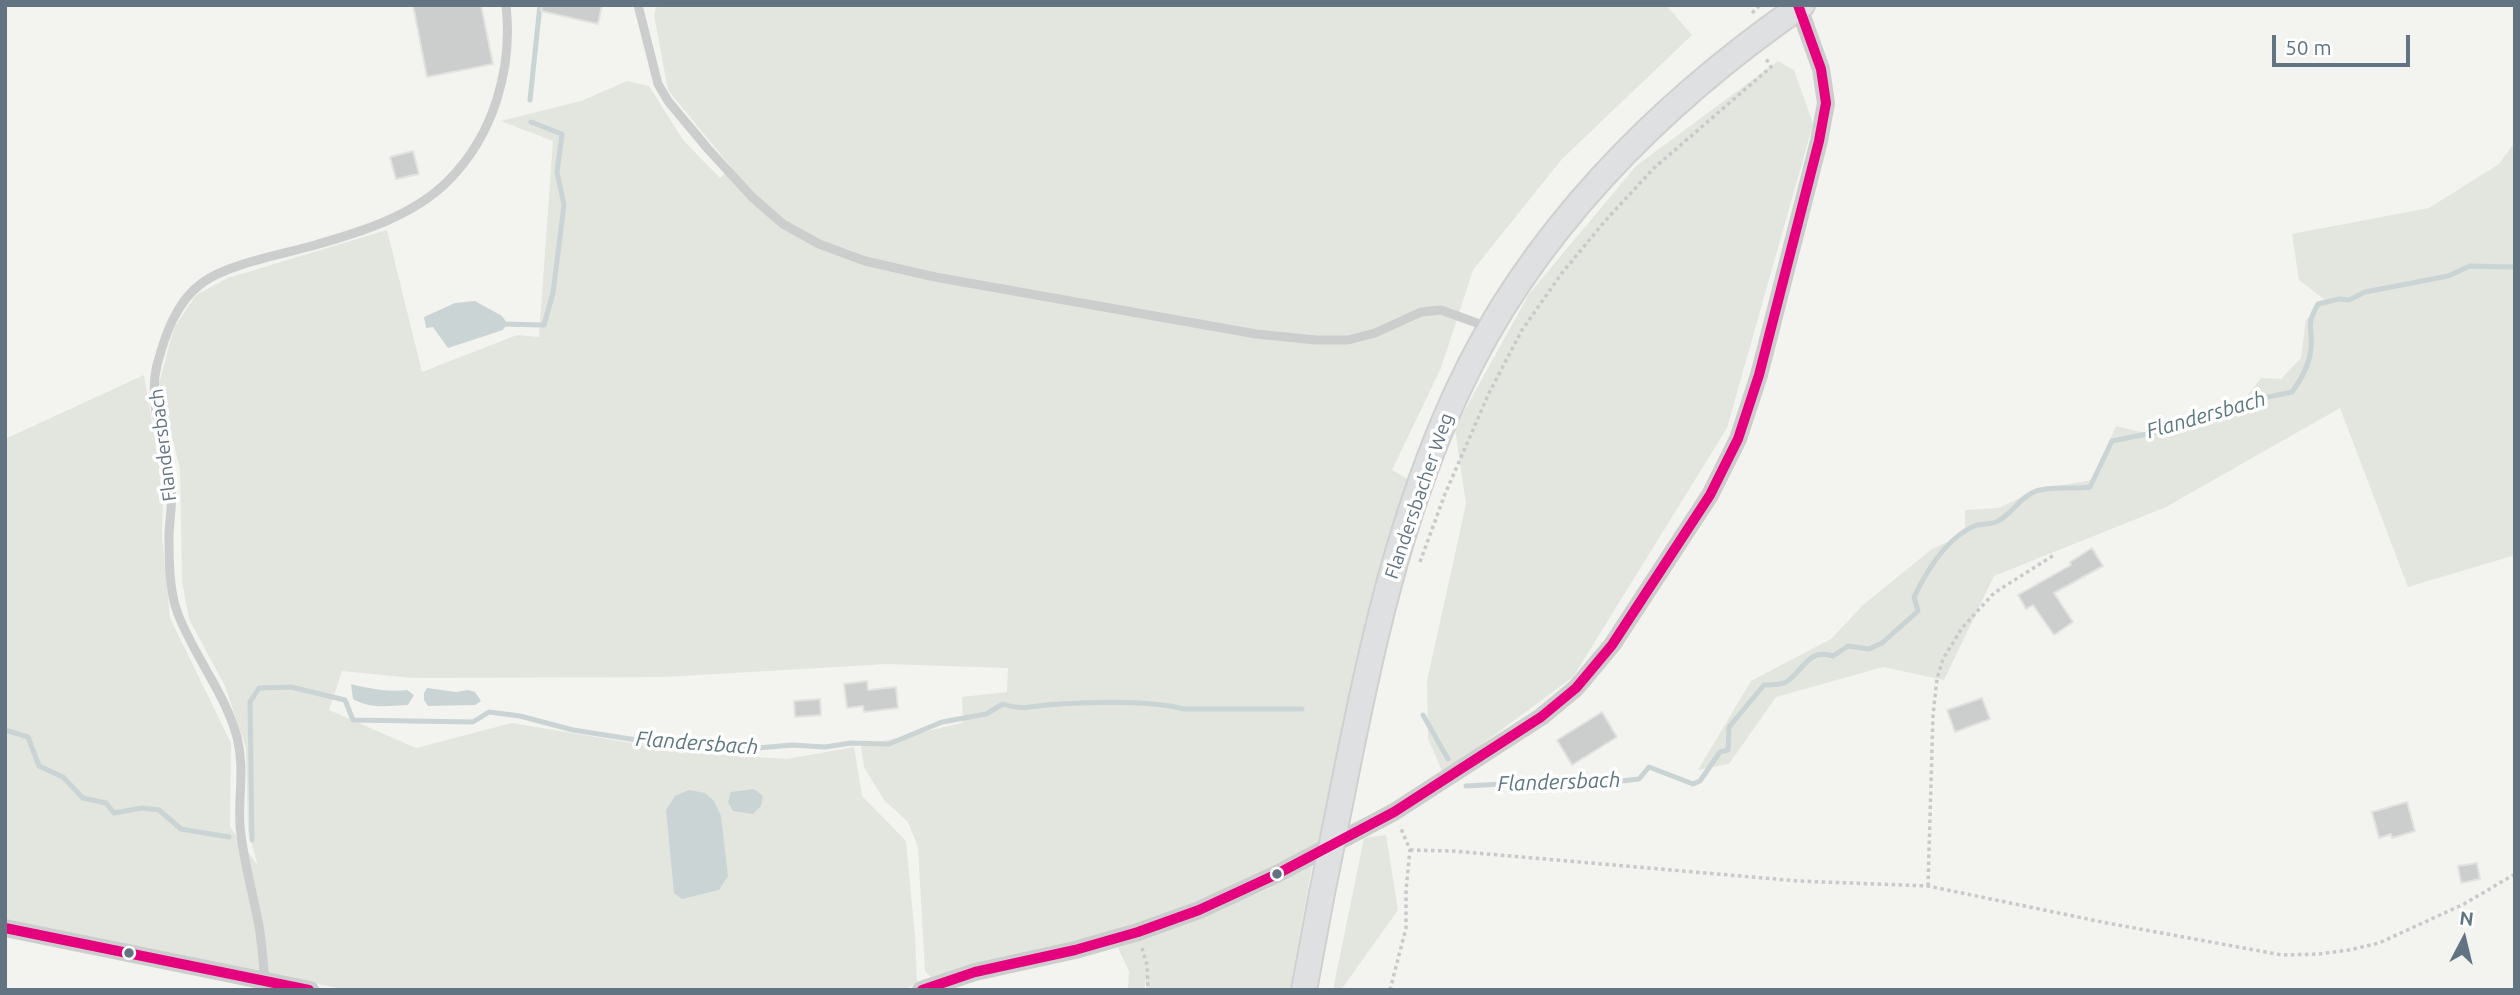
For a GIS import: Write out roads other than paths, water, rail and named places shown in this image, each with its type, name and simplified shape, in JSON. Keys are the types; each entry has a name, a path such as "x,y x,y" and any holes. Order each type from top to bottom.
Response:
{"main road":[{"name":"Flandersbacher Weg","path":"1304,990 1360,702 1387,591 1407,520 1457,391 1490,328 1527,271 1611,168 1651,127 1800,6"}],"street":[{"path":"921,990 975,972 1075,950 1199,911 1278,874 1394,812 1541,717 1576,688 1612,645 1710,495 1738,439 1759,375 1819,141 1826,103 1821,69 1800,6"},
{"path":"5,928 310,990"}],"lane":[{"name":"Flandersbach","path":"265,980 259,928 240,825 242,763 237,736 224,704 189,640 176,609 169,536 171,491 153,388 157,366 172,320 184,300 203,282 225,271 362,232 419,202 447,183 480,137 496,104 504,72 509,31 506,5"},
{"path":"638,5 658,84 668,101 752,197 783,224 819,244 865,261 935,277 1256,334 1348,340 1375,333 1421,312 1441,310 1490,328"}],"waterway":[{"path":"530,100 540,5"},
{"path":"501,324 544,325 553,293 564,205 557,172 562,134 531,122"},
{"name":"Flandersbach","path":"1466,786 1574,780 1595,784 1639,779 1649,767 1693,784 1700,781 1720,752 1728,750 1729,727 1764,685 1786,682 1817,655 1833,656 1848,646 1869,649 1882,643 1918,611 1914,597 1925,576 1947,545 1966,530 1998,521 2036,491 2090,487 2112,441 2173,429 2215,417 2230,405 2292,392 2309,359 2311,322 2318,304 2339,299 2349,300 2365,292 2448,276 2470,266 2515,265"},
{"name":"Flandersbach","path":"252,840 250,702 259,688 291,687 345,700 353,720 473,722 489,712 520,716 573,730 643,741 718,742 758,748 792,745 825,747 851,743 889,744 942,722 986,714 1003,704 1024,708 1116,702 1184,709 1302,709"},
{"name":"Flandersbach","path":"1423,715 1448,759"},
{"name":"Flandersbach","path":"5,730 28,737 39,766 63,777 83,798 106,803 114,813 142,808 159,810 181,829 229,837"}]}
